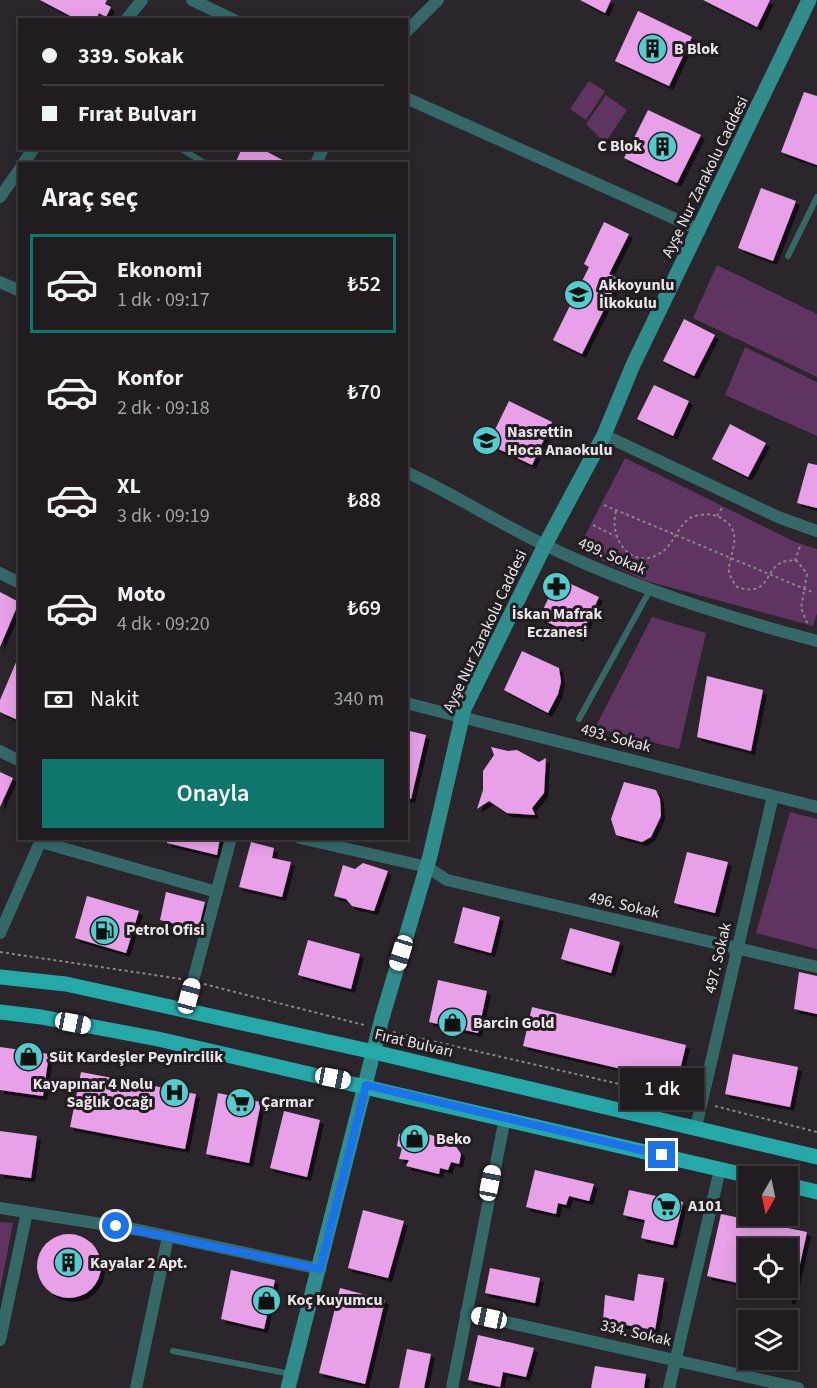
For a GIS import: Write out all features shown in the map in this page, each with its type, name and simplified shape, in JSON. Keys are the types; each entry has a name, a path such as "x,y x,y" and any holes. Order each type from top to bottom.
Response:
{"main road":[{"name":"Fırat Bulvarı","path":"0,977 66,984 374,1052 817,1157"},
{"path":"0,1012 41,1017 158,1039 366,1085 738,1173"},
{"path":"798,1187 817,1192"}],"street":[{"path":"128,18 142,0"},
{"path":"192,0 230,18"},
{"path":"408,30 438,0"},
{"name":"Ayşe Nur Zarakolu Caddesi","path":"290,1381 379,1029 427,867 463,716 545,545 604,435 633,365 809,0"},
{"path":"408,99 700,230"},
{"path":"0,197 18,172"},
{"path":"0,282 18,290"},
{"path":"604,435 778,517 817,531"},
{"name":"499. Sokak","path":"408,473 545,545 650,590 815,640"},
{"path":"0,573 18,582"},
{"name":"493. Sokak","path":"408,703 817,807"},
{"path":"0,751 18,760"},
{"name":"497. Sokak","path":"696,1127 773,796"},
{"path":"0,933 41,840 217,892"},
{"path":"185,1011 230,840"},
{"name":"496. Sokak","path":"309,840 427,867 447,880 817,967"},
{"path":"452,1388 505,1118"},
{"path":"669,1388 720,1169"},
{"path":"0,1208 168,1237 320,1269"},
{"path":"0,1340 27,1212"},
{"path":"136,1388 168,1237"},
{"name":"334. Sokak","path":"466,1313 798,1388"}],"lane":[{"path":"183,150 203,162"},
{"path":"788,256 817,197"},
{"path":"579,719 650,590"},
{"path":"173,1351 290,1381"}],"path":[{"path":"604,505 812,592"},
{"path":"717,516 724,505"},
{"path":"616,511 612,528 615,536 628,553 646,557 663,552 690,518 701,514 717,516 731,529 735,550 729,568 736,587 755,590 764,584 776,564 783,560 795,561 807,574 801,608 815,640"},
{"path":"594,525 615,536"},
{"path":"795,561 800,546"},
{"path":"0,952 39,956 193,981 379,1029 702,1102 817,1131"}],"shaded area":[{"path":"589,81 605,91 586,120 570,109"},
{"path":"606,95 627,110 605,143 586,124"},
{"path":"717,265 817,314 817,377 693,318"},
{"path":"745,347 817,382 817,436 725,395"},
{"path":"625,458 795,542 817,549 817,613 813,626 643,580 578,549"},
{"path":"652,617 706,633 679,749 595,728"},
{"path":"790,812 817,819 817,949 756,933"},
{"path":"0,1222 13,1223 0,1290"}],"building":[{"path":"40,0 107,0 105,4 111,7 106,17 99,13 97,18 74,18"},
{"path":"580,0 611,0 605,13"},
{"path":"703,0 770,0 757,27"},
{"name":"B Blok","path":"638,11 692,37 669,86 615,61"},
{"path":"804,92 817,96 817,165 781,152"},
{"name":"C Blok","path":"648,110 701,135 677,183 624,158"},
{"path":"241,150 264,150 286,162 236,162"},
{"path":"761,188 796,201 773,261 738,248"},
{"path":"604,222 629,234 609,274 619,279 582,354 553,340 589,267 584,264"},
{"path":"684,319 715,335 694,376 663,361"},
{"path":"654,385 689,401 673,436 637,419"},
{"path":"509,401 552,422 532,465 488,444"},
{"path":"730,424 766,443 748,477 712,459"},
{"path":"808,463 817,465 817,508 797,503"},
{"path":"558,578 599,597 580,638 539,618"},
{"path":"0,592 18,601 18,604 0,647"},
{"path":"522,651 559,668 561,682 558,694 548,713 504,690"},
{"path":"18,658 18,720 0,712 0,700"},
{"path":"707,676 763,690 751,751 697,737"},
{"path":"408,730 426,735 411,799 408,798"},
{"path":"491,747 508,751 517,750 539,762 546,758 544,793 532,808 535,815 507,813 489,801 477,809 483,790 483,771 494,755"},
{"path":"0,772 13,778 0,807"},
{"path":"624,782 656,790 660,799 661,816 651,837 642,842 616,835 611,819"},
{"path":"167,840 220,840 217,855 167,843"},
{"path":"251,842 274,848 272,858 291,862 282,897 239,887"},
{"path":"687,852 728,862 715,913 674,903"},
{"path":"363,863 388,871 374,911 352,906 346,899 334,896 343,865 355,869"},
{"path":"166,892 205,902 198,930 160,920"},
{"path":"87,896 139,911 126,953 75,938"},
{"path":"463,907 500,917 491,953 454,943"},
{"path":"570,928 620,942 611,973 561,959"},
{"path":"308,940 360,954 351,989 298,975"},
{"path":"799,972 817,976 817,1014 794,1009"},
{"path":"438,980 487,991 478,1033 429,1022"},
{"path":"532,1007 686,1045 677,1082 523,1046"},
{"path":"0,1047 49,1054 43,1096 0,1090"},
{"path":"733,1054 798,1067 790,1107 725,1094"},
{"path":"81,1072 196,1094 185,1149 70,1127"},
{"path":"218,1093 261,1102 249,1163 206,1154"},
{"path":"284,1111 320,1120 307,1177 270,1168"},
{"path":"412,1129 453,1142 461,1154 459,1164 451,1162 448,1170 440,1168 439,1174 406,1166 409,1160 399,1159 402,1148 397,1146 399,1134"},
{"path":"0,1131 37,1136 31,1178 0,1174"},
{"path":"535,1170 594,1184 589,1201 569,1196 566,1205 558,1203 556,1214 526,1207"},
{"path":"629,1190 683,1202 673,1245 641,1238 645,1220 623,1215"},
{"path":"363,1210 404,1221 388,1278 348,1268"},
{"path":"721,1214 738,1218 738,1226 778,1226 807,1232 798,1273 798,1238 738,1238 738,1283 707,1276"},
{"name":"Kayalar 2 Apt.","path":"69,1234 87,1239 92,1243 96,1248 101,1266 96,1284 92,1289 87,1293 69,1298 51,1293 46,1289 42,1284 37,1266 42,1248 46,1243 51,1239"},
{"path":"490,1268 540,1278 535,1303 485,1293"},
{"path":"231,1270 275,1280 264,1329 221,1319"},
{"path":"638,1274 664,1278 655,1330 603,1321 605,1295 634,1301"},
{"path":"340,1288 385,1300 365,1384 319,1373"},
{"path":"478,1335 534,1348 526,1377 503,1372 500,1387 468,1380"},
{"path":"407,1349 431,1354 424,1388 399,1388"},
{"path":"595,1366 646,1374 644,1388 591,1388"}],"place":[{"name":"B Blok","path":"653,49"},
{"name":"C Blok","path":"663,146"},
{"name":"Akkoyunlu İlkokulu","path":"578,294"},
{"name":"Nasrettin Hoca Anaokulu","path":"486,441"},
{"name":"İskan Mafrak Eczanesi","path":"557,586"},
{"name":"Petrol Ofisi","path":"105,930"},
{"name":"Barcin Gold","path":"452,1023"},
{"name":"Süt Kardeşler Peynircilik","path":"28,1057"},
{"name":"Kayapınar 4 Nolu Sağlık Ocağı","path":"174,1093"},
{"name":"Çarmar","path":"240,1102"},
{"name":"Beko","path":"415,1139"},
{"name":"A101","path":"667,1206"},
{"name":"Kayalar 2 Apt.","path":"69,1263"},
{"name":"Koç Kuyumcu","path":"266,1300"}],"route":[{"path":"116,1226 320,1269 366,1085 403,1096 662,1155"}]}
